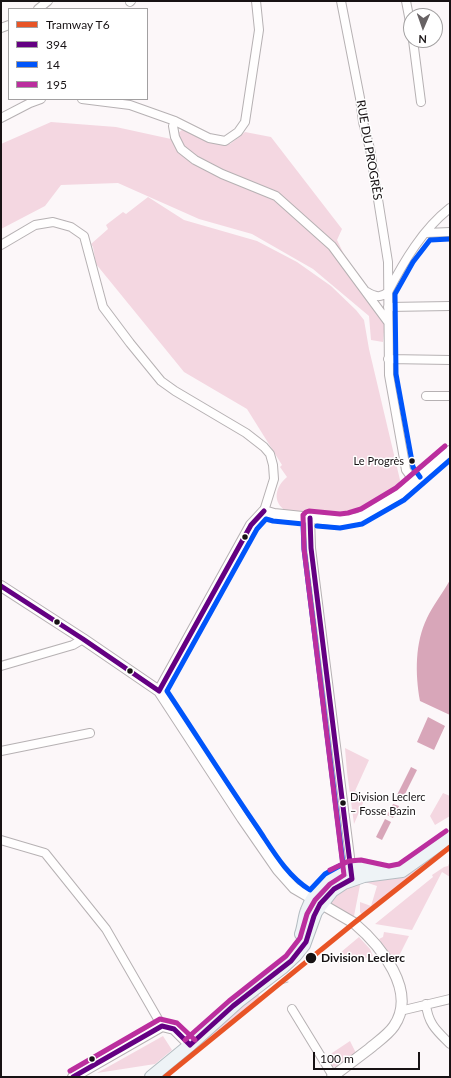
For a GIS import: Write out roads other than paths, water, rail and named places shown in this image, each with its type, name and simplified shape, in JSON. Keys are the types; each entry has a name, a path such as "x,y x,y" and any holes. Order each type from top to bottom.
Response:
{"main road":[{"path":"151,1077 190,1045 239,1001 282,968 296,955 304,945 310,933 316,901 344,883 352,874 364,867 388,874 402,871 450,837"}],"street":[{"path":"39,8 48,1"},
{"path":"90,100 130,105 175,122 209,138 225,140 238,132 245,122 259,30 256,1"},
{"name":"RUE DU PROGRÈS","path":"341,1 360,98 363,122 375,177 388,271 389,375 405,466 406,470 414,481"},
{"path":"414,48 421,102"},
{"path":"1,118 38,100"},
{"path":"175,122 173,126 175,136 181,149 195,160 222,174 276,196 332,246 388,322"},
{"path":"363,288 372,295 378,297 384,296 388,292 404,262 426,233 450,208"},
{"path":"1,245 35,226 53,222 71,227 84,236 103,307 130,343 162,381 174,391 253,438 270,454 273,465 274,479 264,511 251,525 159,691"},
{"path":"426,233 450,232"},
{"path":"388,271 397,268 404,262"},
{"path":"388,271 398,273"},
{"path":"372,300 388,304 450,306"},
{"path":"388,359 450,360"},
{"path":"426,396 450,396"},
{"path":"264,511 274,514 340,521 359,518 400,494 450,451"},
{"path":"310,518 311,548 352,874"},
{"path":"1,586 83,639 159,691 238,812 278,870 294,888 354,922 362,929 384,955 397,978 401,989 402,996 400,1011 395,1025 389,1032 332,1077 292,1009"},
{"path":"1,666 73,645 83,639"},
{"path":"1,751 90,734"},
{"path":"1,840 45,853 106,929 162,1026"},
{"path":"400,1011 450,999"},
{"path":"426,1004 428,1018 433,1027 450,1044"},
{"path":"73,1077 162,1026 174,1029 190,1045"}],"tram line":[{"name":"T6","path":"165,1077 450,847"},
{"path":"278,985 288,982"}],"place":[{"name":"Le Progrès","path":"412,461"},
{"name":"Division Leclerc – Fosse Bazin","path":"343,803"},
{"name":"Division Leclerc","path":"311,958"}]}
